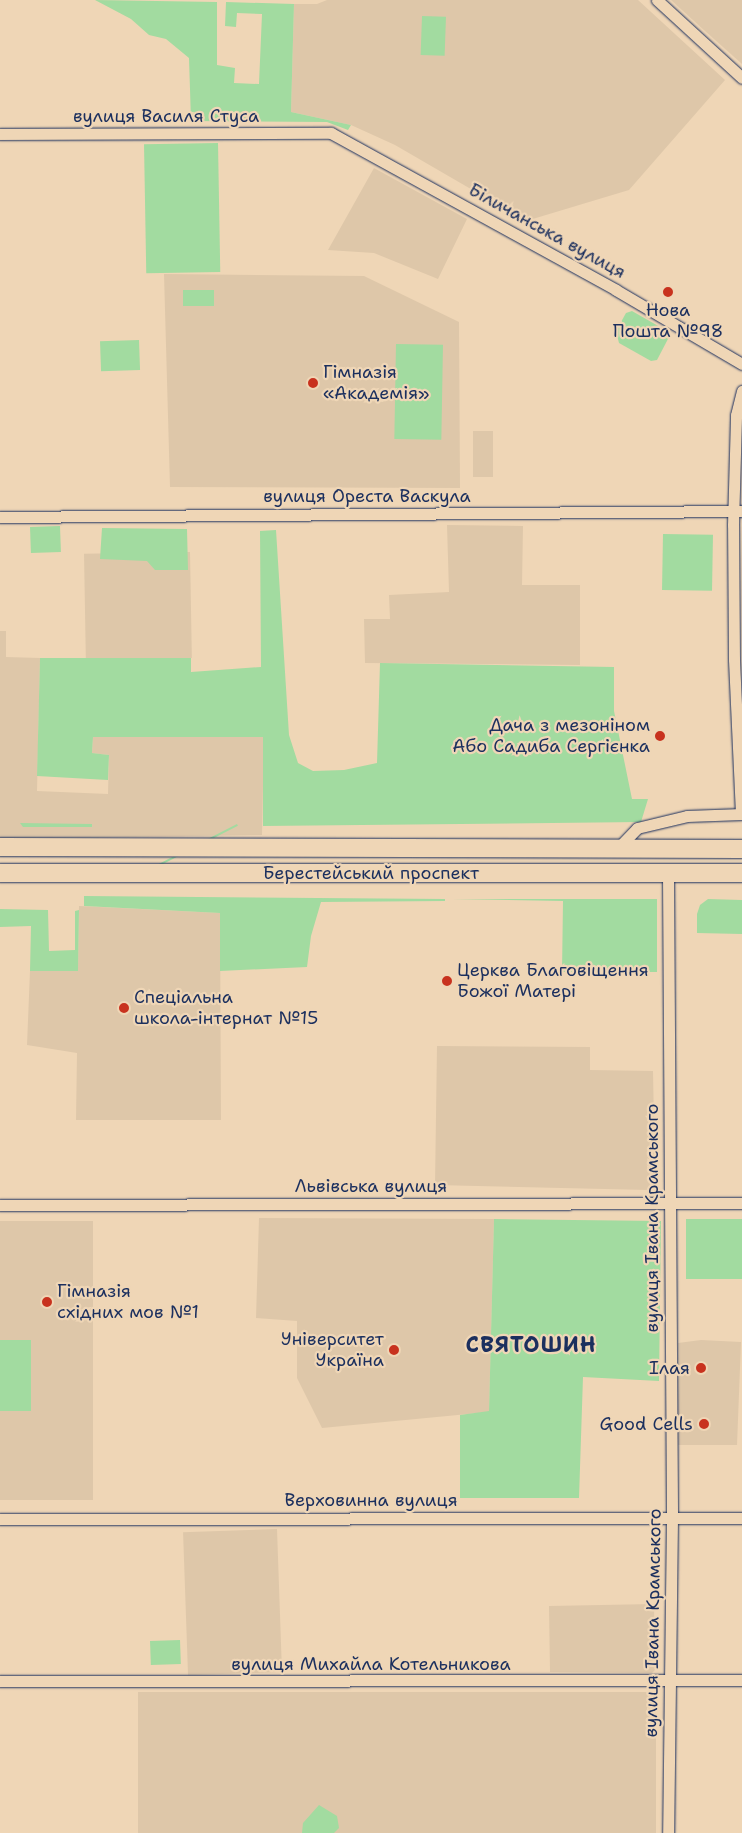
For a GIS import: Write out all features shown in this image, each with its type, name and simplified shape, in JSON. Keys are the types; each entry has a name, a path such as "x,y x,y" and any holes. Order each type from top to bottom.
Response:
{"main road":[{"name":"Берестейський проспект","path":"0,848 742,849"},
{"name":"Берестейський проспект","path":"0,872 742,873"}],"street":[{"path":"657,0 742,78"},
{"name":"вулиця Василя Стуса","path":"0,134 331,133"},
{"name":"Біличанська вулиця","path":"331,133 576,267 742,364"},
{"path":"617,849 637,828 687,816 741,814 734,659 738,511 736,415 742,391"},
{"name":"вулиця Ореста Васкула","path":"0,517 738,511"},
{"name":"вулиця Івана Крамського","path":"668,874 672,1518 668,1833"},
{"name":"Львівська вулиця","path":"0,1205 742,1203"},
{"name":"Верховинна вулиця","path":"0,1519 742,1518"},
{"name":"вулиця Михайла Котельникова","path":"0,1681 742,1680"}],"shaded area":[{"path":"327,0 638,0 725,80 629,190 526,221 395,145 351,125 291,112 294,4 317,4"},
{"path":"671,0 742,0 742,64 705,31"},
{"path":"374,168 467,219 438,279 374,253 328,250"},
{"name":"Гімназія «Академія»","path":"164,274 364,276 459,322 460,488 170,487"},
{"path":"473,431 493,431 493,477 473,477"},
{"path":"447,525 523,526 522,585 580,585 580,665 365,663 364,619 390,619 389,595 449,592"},
{"path":"190,552 192,658 86,660 84,554"},
{"path":"0,631 6,631 6,657 40,658 37,791 108,794 109,755 92,753 93,737 264,737 262,835 0,839"},
{"name":"Спеціальна школа-інтернат №15","path":"79,906 220,913 221,1120 76,1120 77,1053 27,1045 30,971 78,971"},
{"path":"437,1046 590,1047 590,1070 653,1071 655,1177 648,1190 435,1185"},
{"name":"Університет Україна","path":"259,1218 494,1219 489,1412 322,1428 297,1378 297,1321 256,1318"},
{"name":"Гімназія східних мов №1","path":"0,1221 93,1221 93,1500 0,1500"},
{"path":"701,1340 741,1342 737,1445 678,1445 678,1343"},
{"path":"277,1529 282,1672 188,1675 183,1532"},
{"path":"654,1604 655,1670 652,1673 550,1672 549,1606"},
{"path":"138,1692 656,1692 656,1833 138,1833"}],"green space":[{"path":"95,0 217,2 217,65 235,68 234,83 259,84 262,14 237,13 236,27 225,26 226,2 294,4 291,112 351,125 348,130 327,122 191,121 189,58 166,39 149,35 131,19"},
{"path":"422,16 446,17 445,56 421,55"},
{"path":"218,143 220,272 146,273 144,144"},
{"path":"183,290 214,290 214,306 183,306"},
{"path":"632,311 667,331 669,337 657,360 651,361 619,343 616,331 626,313"},
{"path":"139,340 140,370 101,371 100,341"},
{"path":"396,344 443,345 441,440 394,439"},
{"path":"60,526 61,552 31,553 30,527"},
{"path":"102,528 187,529 188,570 155,570 147,561 100,559"},
{"path":"276,530 289,735 298,763 313,771 344,770 377,763 380,663 614,667 614,711 632,799 648,799 641,822 263,826 263,737 93,737 92,753 109,755 108,780 37,776 40,658 191,658 191,672 261,667 260,531"},
{"path":"663,534 713,535 712,591 662,590"},
{"path":"20,823 92,824 92,827 23,827"},
{"path":"237,824 238,826 129,881 128,879"},
{"path":"84,896 445,899 445,901 321,902 311,936 307,967 220,971 220,913 84,906"},
{"path":"452,899 657,899 657,972 562,972 563,901"},
{"path":"708,899 742,900 742,934 697,933 697,914 700,905"},
{"path":"0,909 48,910 49,951 75,950 75,911 79,910 78,971 30,971 31,926 0,927"},
{"path":"494,1219 661,1221 659,1381 583,1377 579,1498 460,1498 460,1415 489,1411"},
{"path":"686,1219 742,1219 742,1279 686,1279"},
{"path":"0,1340 31,1340 31,1411 0,1411"},
{"path":"180,1640 181,1664 151,1665 150,1641"},
{"path":"319,1805 337,1816 339,1828 334,1833 302,1833 303,1823"}],"place":[{"name":"Нова Пошта №98","path":"668,292"},
{"name":"Гімназія «Академія»","path":"313,383"},
{"name":"Дача з мезоніном Або Садиба Сергієнка","path":"660,736"},
{"name":"Церква Благовіщення Божої Матері","path":"447,981"},
{"name":"Спеціальна школа-інтернат №15","path":"124,1008"},
{"name":"Гімназія східних мов №1","path":"47,1302"},
{"name":"Університет Україна","path":"394,1350"},
{"name":"Ілая","path":"701,1368"},
{"name":"Good Cells","path":"704,1424"}],"district":[{"name":"СВЯТОШИН","path":"531,1345"}]}
